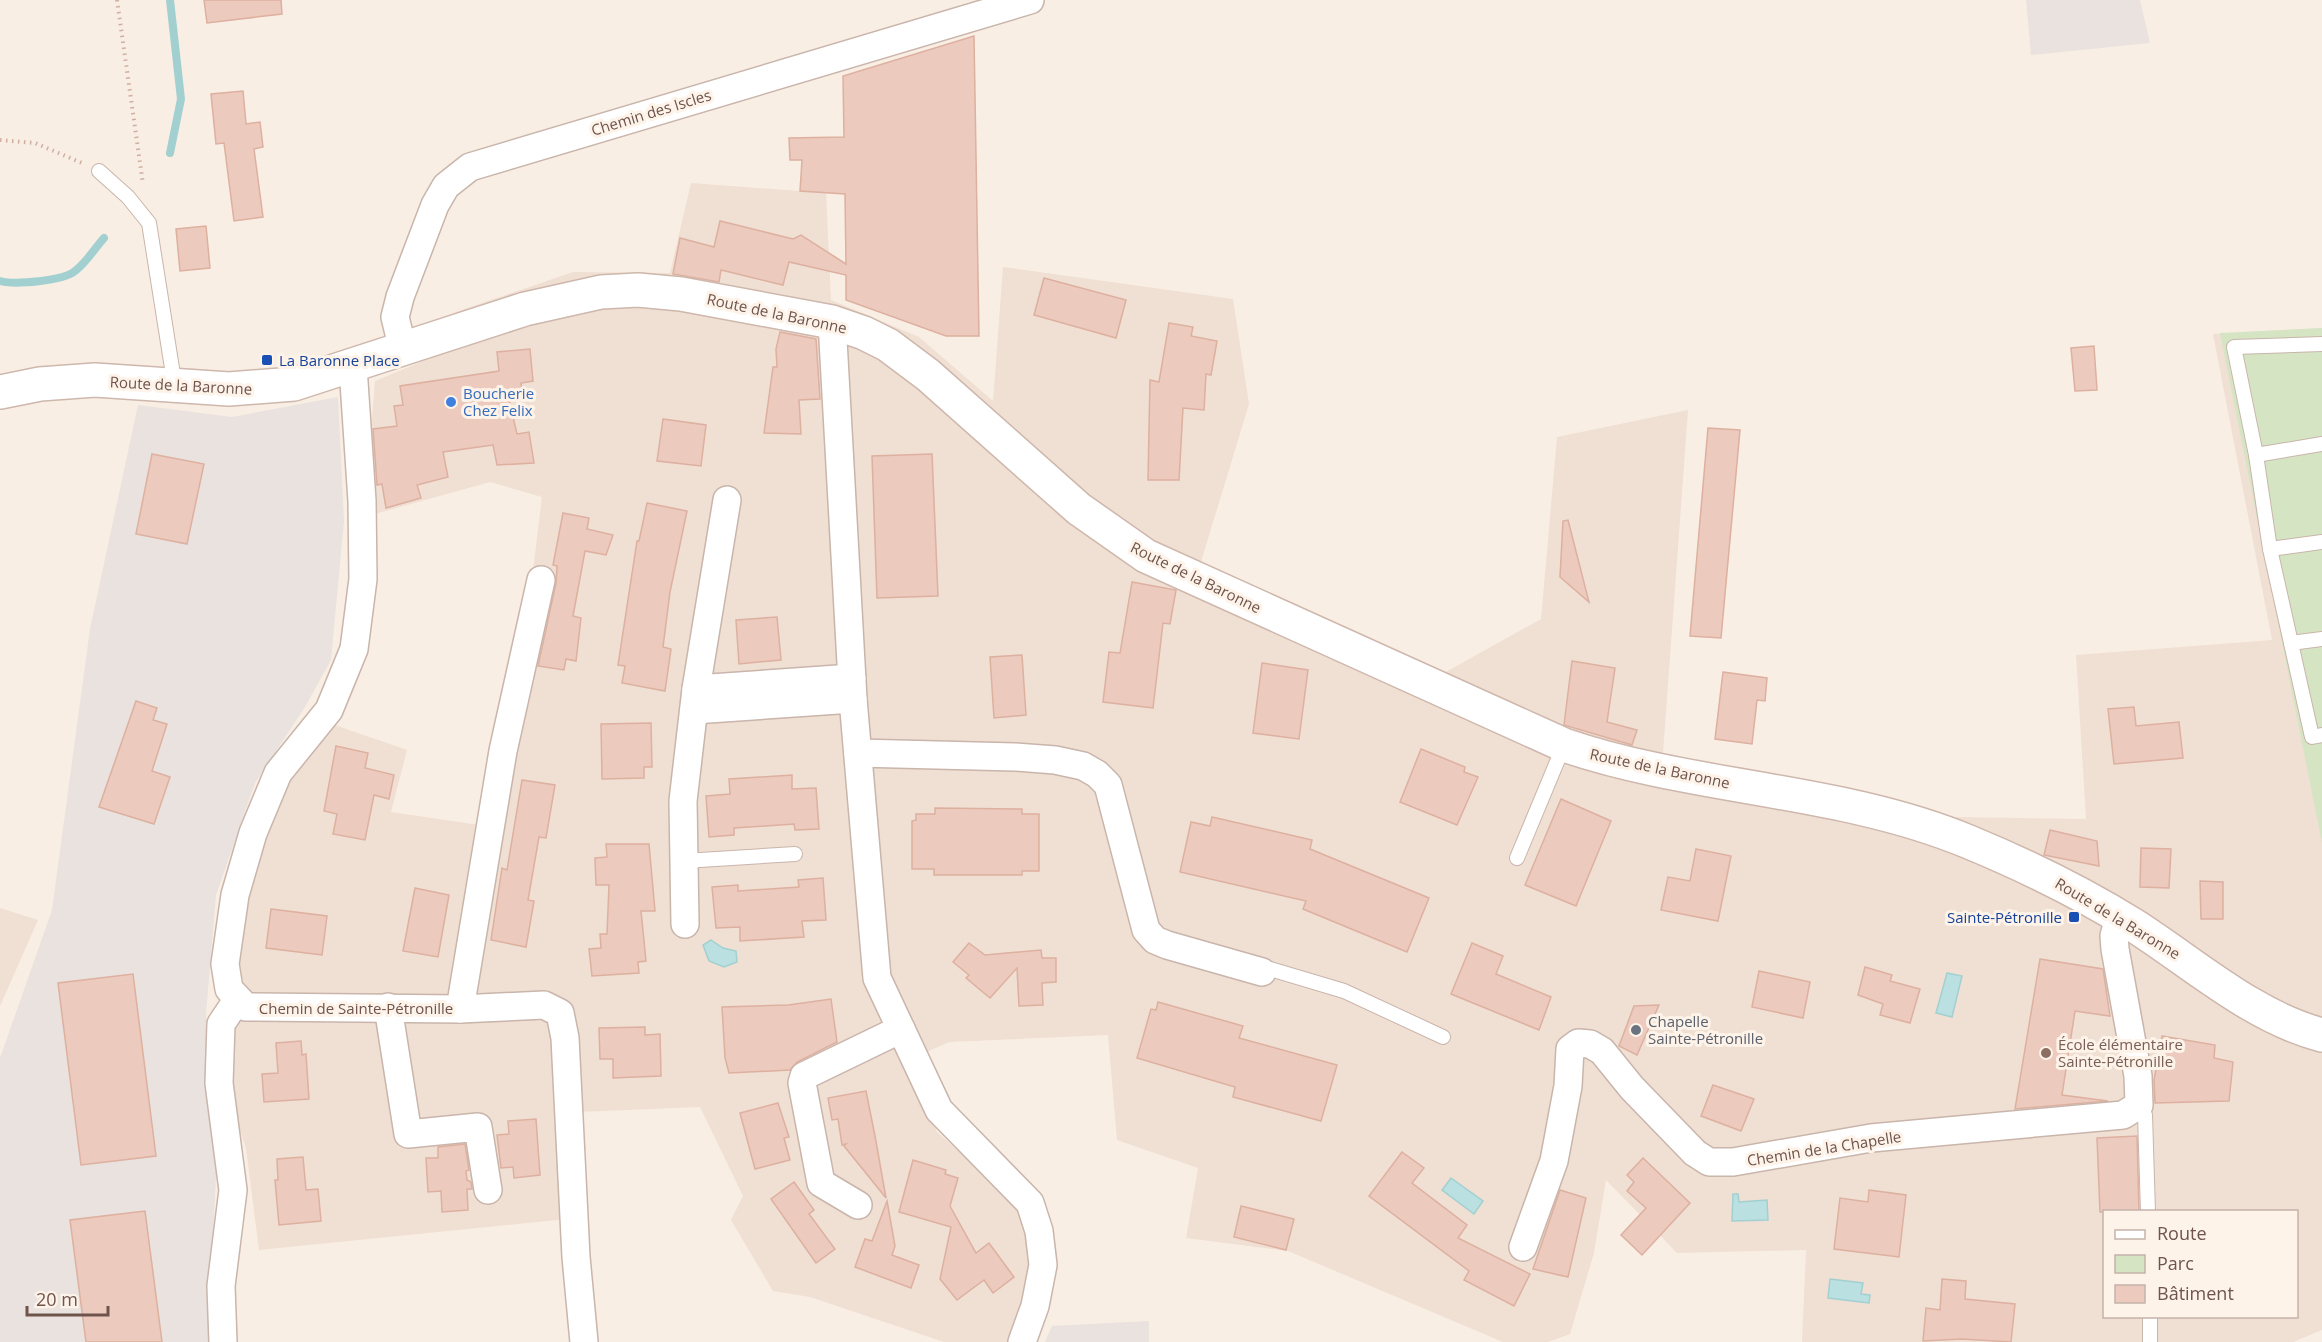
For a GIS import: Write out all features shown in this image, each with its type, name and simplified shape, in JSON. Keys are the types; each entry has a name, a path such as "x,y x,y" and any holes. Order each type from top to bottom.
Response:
{"main road":[{"name":"Route de la Baronne","path":"0,392 40,384 95,380 175,387 258,389 294,384 353,367 525,309 601,292 638,290 681,294 832,322 864,333 888,345 966,407 1079,509 1146,556 1564,745 1637,766 1827,800 1923,825 2041,872 2119,917 2280,1022 2322,1035"}],"street":[{"name":"Chemin des Iscles","path":"403,350 395,317 400,297 435,205 446,186 470,167 1030,0"},
{"path":"832,322 852,688 877,978 939,1110 1030,1203 1039,1231 1043,1265 1035,1306 1022,1342"},
{"name":"Chemin de Sainte-Pétronille","path":"353,367 362,501 363,579 354,649 329,710 278,773 253,833 235,895 225,964 229,989 246,1007 460,1009 544,1005 560,1013 565,1038 576,1257 584,1342"},
{"path":"685,924 683,801 695,699 727,500"},
{"path":"460,1009 503,751 542,580"},
{"path":"695,699 852,688"},
{"path":"858,753 1016,756 1083,766 1097,774 1108,785 1141,917 1150,935 1167,945 1262,972"},
{"path":"2119,917 2114,936 2115,949 2138,1076 2139,1105"},
{"path":"223,1342 221,1286 233,1190 219,1083 221,1024 237,1000"},
{"path":"388,1007 408,1134 478,1127 488,1190"},
{"path":"858,1205 821,1183 802,1083 804,1076 901,1029"},
{"name":"Chemin de la Chapelle","path":"1523,1247 1554,1161 1568,1086 1570,1049 1578,1043 1590,1044 1602,1051 1640,1096 1695,1153 1709,1162 1733,1162 1871,1138 2104,1119 2123,1115 2139,1105"}],"lane":[{"path":"99,171 128,197 149,223 175,387"},
{"path":"2322,344 2234,347 2256,455 2270,549 2312,736 2322,735"},
{"path":"2256,455 2322,444"},
{"path":"2270,549 2322,542"},
{"path":"2291,643 2322,639"},
{"path":"1516,858 1564,745"},
{"path":"684,861 795,854"},
{"path":"1262,972 1270,969 1344,992 1443,1037"},
{"path":"2139,1105 2145,1115 2148,1210"},
{"path":"2150,1318 2150,1342"}],"path":[{"path":"117,0 149,223"},
{"path":"0,140 34,143 99,171"}],"shaded area":[{"path":"2026,0 2140,0 2150,43 2031,55"},
{"path":"691,183 826,193 831,300 919,337 993,401 1003,267 1233,299 1249,404 1200,565 1444,673 1541,619 1557,437 1688,410 1663,753 1955,817 2086,819 2076,655 2272,640 2213,334 2322,328 2322,1330 2293,1342 1802,1342 1806,1250 1677,1253 1606,1180 1594,1253 1570,1334 1548,1342 1503,1342 1288,1251 1186,1238 1198,1168 1117,1140 1108,1035 949,1042 905,1062 937,1132 1032,1217 1039,1260 1014,1342 944,1342 810,1297 773,1291 731,1220 743,1196 700,1107 578,1112 567,1219 259,1250 246,1148 225,1086 237,937 273,805 326,722 407,750 391,812 479,825 532,578 542,497 490,482 371,515 367,480 375,381 457,347 453,313 573,272 670,273"},
{"path":"338,397 344,521 331,660 305,707 255,783 216,895 206,1014 217,1155 208,1342 0,1342 0,1058 52,910 90,629 138,405 232,417"},
{"path":"0,908 38,920 0,1006"},
{"path":"1149,1321 1149,1342 1045,1342 1052,1326"}],"green space":[{"path":"2322,328 2322,843 2220,333"}],"water":[{"path":"711,940 723,948 736,951 737,962 724,967 709,961 703,945"},
{"path":"1947,973 1962,976 1952,1017 1936,1013"},
{"path":"1451,1178 1483,1201 1474,1214 1442,1190"},
{"path":"1733,1194 1738,1194 1739,1202 1767,1200 1768,1220 1732,1221"},
{"path":"1830,1279 1863,1283 1861,1294 1870,1295 1869,1303 1828,1298"}],"building":[{"path":"204,0 281,0 282,14 207,23"},
{"path":"974,36 979,336 946,336 846,300 846,275 789,262 783,285 721,270 719,282 673,274 680,238 714,247 720,221 793,239 801,235 846,264 845,194 800,191 802,160 790,160 789,138 844,137 843,76"},
{"path":"243,91 246,124 260,122 263,147 254,149 263,217 234,221 224,143 216,144 211,94"},
{"path":"206,226 210,268 180,271 176,229"},
{"path":"1044,278 1126,300 1116,338 1034,315"},
{"path":"1169,323 1193,327 1191,336 1217,341 1211,375 1206,374 1204,410 1183,408 1179,480 1148,480 1150,380 1159,382"},
{"path":"780,332 816,339 820,399 799,400 801,434 764,433 773,367 777,367 776,349"},
{"path":"2094,346 2097,390 2075,391 2071,348"},
{"path":"530,349 533,381 521,383 522,390 507,391 517,434 529,432 534,463 497,465 493,445 443,452 448,477 417,485 421,498 386,508 382,484 377,485 373,429 397,426 394,406 403,405 400,386 499,371 497,352"},
{"path":"663,419 706,425 701,466 657,461"},
{"path":"1708,428 1740,430 1721,638 1690,636"},
{"path":"152,454 204,464 187,544 136,534"},
{"path":"932,454 938,596 877,598 872,456"},
{"path":"647,503 687,511 670,592 663,647 671,649 665,691 622,683 625,666 618,665 637,541 639,541"},
{"path":"563,513 589,518 587,529 613,535 606,555 585,551 573,616 581,618 576,661 566,659 564,670 538,666 556,583 557,566 553,565"},
{"path":"1568,520 1589,602 1560,577 1563,521"},
{"path":"1132,582 1176,590 1170,624 1163,623 1153,708 1103,702 1109,652 1120,653"},
{"path":"777,617 781,660 739,664 736,620"},
{"path":"1022,655 1026,715 994,718 990,657"},
{"path":"1572,661 1615,668 1607,722 1637,730 1632,745 1564,725"},
{"path":"1262,663 1308,670 1299,739 1253,733"},
{"path":"1723,672 1767,678 1765,701 1757,700 1752,744 1715,739"},
{"path":"136,701 157,708 153,720 167,724 152,771 170,777 154,824 99,807"},
{"path":"2134,707 2136,726 2179,722 2183,758 2114,764 2108,709"},
{"path":"651,723 652,767 644,767 644,778 602,779 601,724"},
{"path":"336,746 368,753 365,768 394,775 389,799 374,795 365,840 333,834 337,814 324,811"},
{"path":"1421,749 1465,767 1464,772 1478,777 1457,825 1400,802"},
{"path":"792,775 792,789 816,788 819,829 795,830 794,824 734,828 734,835 709,837 706,796 730,794 729,779"},
{"path":"522,780 555,785 546,838 539,837 528,900 534,901 526,947 491,940 502,868 507,870"},
{"path":"1561,799 1611,821 1576,906 1525,885"},
{"path":"935,808 1022,809 1022,814 1039,814 1039,871 1022,871 1022,875 934,875 934,869 912,869 912,821 916,820 916,814 935,814"},
{"path":"1212,817 1312,840 1310,849 1429,898 1407,952 1303,909 1306,901 1180,872 1191,822 1210,826"},
{"path":"2050,830 2097,841 2099,866 2044,855"},
{"path":"606,844 649,844 655,911 641,911 646,961 638,962 639,973 592,976 589,949 601,948 600,934 607,934 609,885 596,885 595,858 607,857"},
{"path":"2141,848 2171,849 2169,888 2140,887"},
{"path":"1696,849 1731,856 1718,921 1661,910 1668,877 1690,881"},
{"path":"823,878 826,920 802,921 804,937 740,941 740,927 716,928 712,887 738,885 738,891 799,887 798,880"},
{"path":"2200,881 2223,882 2223,919 2201,919"},
{"path":"415,888 449,895 438,957 403,951"},
{"path":"271,909 327,916 322,955 266,948"},
{"path":"969,943 985,955 1041,950 1042,958 1056,958 1056,982 1042,983 1043,1005 1019,1006 1017,968 990,998 966,978 969,975 953,962"},
{"path":"1472,943 1503,956 1496,974 1551,997 1539,1030 1451,994"},
{"name":"École élémentaire Sainte-Pétronille","path":"2040,959 2103,969 2110,1016 2075,1011 2062,1095 2108,1101 2015,1109"},
{"path":"1865,967 1892,975 1890,981 1920,989 1910,1023 1880,1015 1883,1004 1858,995"},
{"path":"1759,971 1810,982 1803,1018 1752,1007"},
{"path":"133,974 156,1156 81,1165 58,983"},
{"path":"831,999 837,1042 797,1062 790,1070 729,1073 725,1058 722,1007 788,1005"},
{"path":"1158,1002 1243,1026 1239,1038 1337,1065 1321,1121 1233,1097 1235,1087 1137,1058 1151,1009 1156,1010"},
{"name":"Chapelle Sainte-Pétronille","path":"1659,1005 1637,1055 1619,1046 1634,1006"},
{"path":"645,1027 645,1035 660,1034 661,1076 613,1078 613,1059 600,1059 599,1028"},
{"path":"2162,1036 2215,1045 2214,1058 2233,1062 2229,1101 2155,1103 2154,1080"},
{"path":"301,1041 302,1055 306,1054 309,1099 264,1102 262,1074 278,1073 276,1043"},
{"path":"1713,1085 1754,1099 1741,1131 1701,1116"},
{"path":"866,1091 886,1198 844,1146 846,1144 842,1145 838,1119 832,1120 828,1098"},
{"path":"778,1103 789,1137 784,1138 790,1160 755,1169 740,1113"},
{"path":"536,1119 540,1175 514,1178 513,1167 501,1168 497,1135 509,1134 508,1121"},
{"path":"2137,1136 2139,1210 2103,1210 2100,1212 2097,1138"},
{"path":"465,1144 469,1170 466,1171 467,1180 471,1182 472,1189 467,1189 468,1210 442,1212 441,1191 428,1192 426,1158 438,1158 438,1147"},
{"path":"1402,1152 1424,1168 1412,1183 1467,1225 1458,1238 1530,1274 1514,1306 1464,1280 1469,1271 1369,1196"},
{"path":"303,1157 306,1190 318,1189 321,1221 279,1225 275,1180 278,1180 277,1159"},
{"path":"1643,1158 1690,1203 1642,1255 1621,1235 1646,1208 1627,1191 1634,1182 1627,1175"},
{"path":"913,1160 946,1170 945,1174 958,1178 950,1206 976,1253 989,1243 1014,1277 993,1293 984,1280 957,1300 940,1279 951,1227 899,1212"},
{"path":"794,1182 814,1210 809,1214 835,1249 816,1263 771,1199"},
{"path":"1560,1190 1586,1198 1568,1277 1533,1269"},
{"path":"1869,1190 1906,1195 1899,1257 1834,1249 1840,1198 1868,1202"},
{"path":"887,1201 895,1246 892,1255 919,1265 911,1288 855,1267 865,1239 872,1241"},
{"path":"1241,1206 1294,1219 1286,1250 1234,1237"},
{"path":"145,1211 162,1342 86,1342 70,1220"},
{"path":"1942,1279 1966,1281 1965,1299 2015,1304 2011,1342 1962,1339 1923,1341 1926,1308 1940,1310"}],"waterway":[{"path":"170,0 181,99 170,153"},
{"path":"0,281 16,283 39,281 69,274 83,264 104,238"}],"place":[{"name":"La Baronne Place","path":"267,360"},
{"name":"Boucherie Chez Felix","path":"451,402"},
{"name":"Sainte-Pétronille","path":"2074,917"},
{"name":"Chapelle Sainte-Pétronille","path":"1636,1030"},
{"name":"École élémentaire Sainte-Pétronille","path":"2046,1053"}]}
